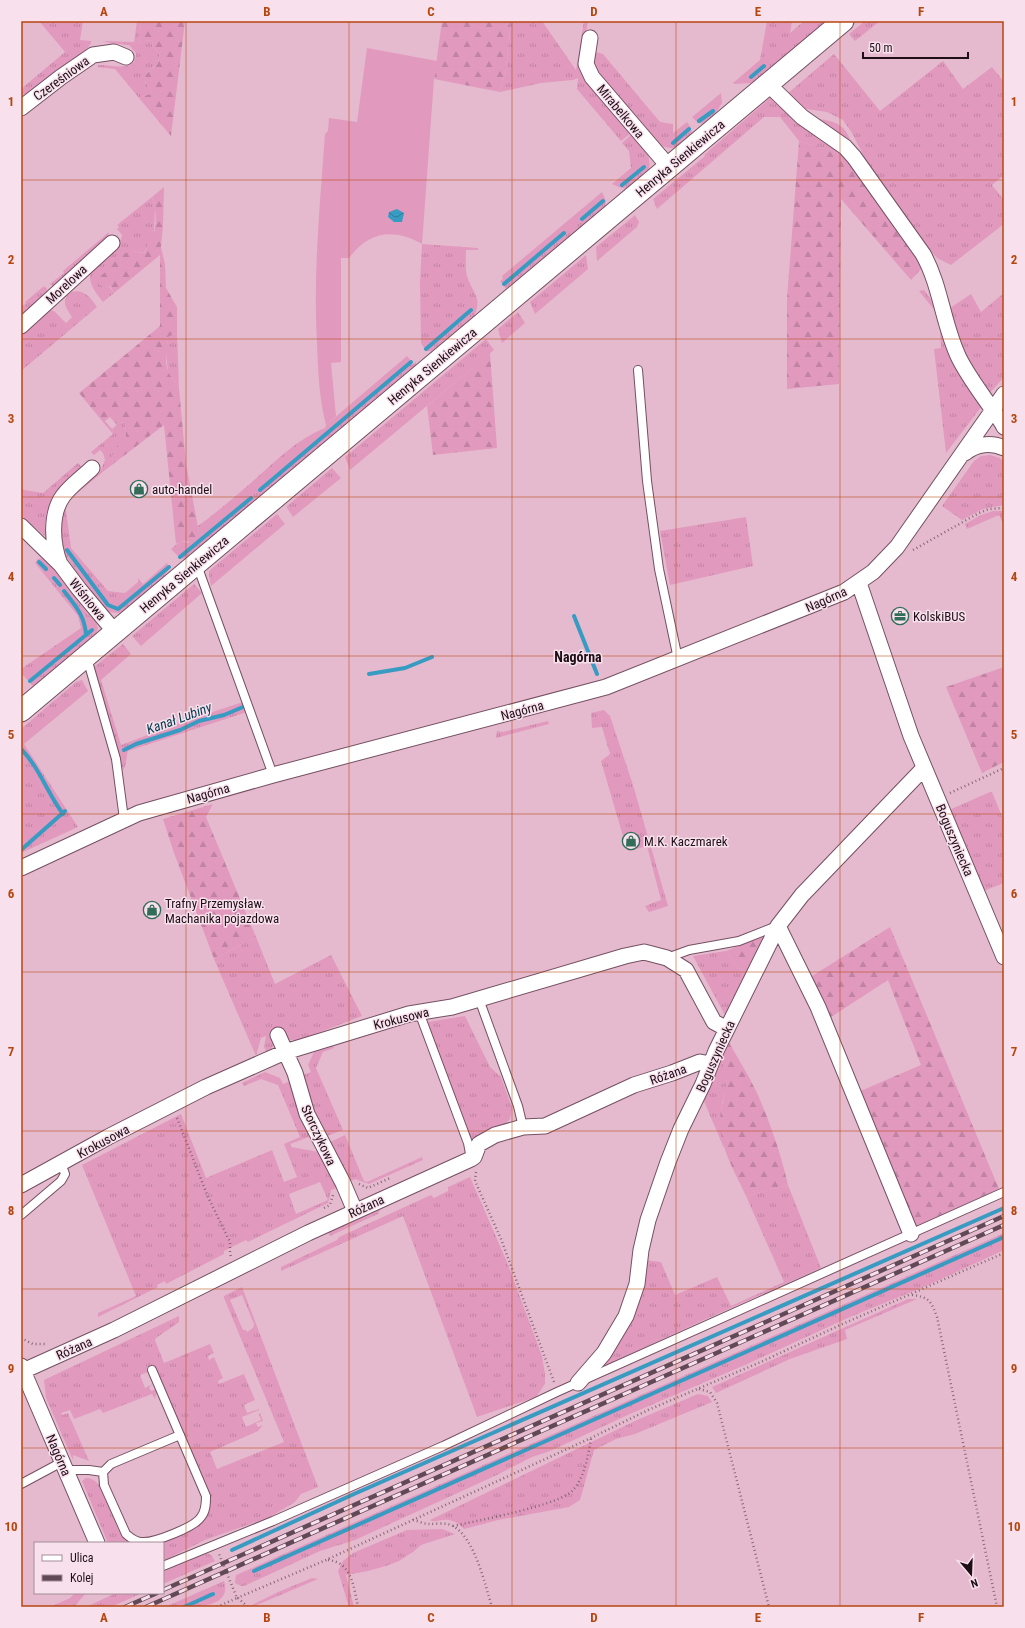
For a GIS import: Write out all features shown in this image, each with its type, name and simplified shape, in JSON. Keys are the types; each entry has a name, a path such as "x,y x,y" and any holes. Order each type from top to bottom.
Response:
{"street":[{"name":"Henryka Sienkiewicza","path":"21,711 844,21"},
{"name":"Mirabelkowa","path":"589,44 586,64 592,77 669,167"},
{"name":"Czereśniowa","path":"21,108 60,76 93,55 114,52 126,57"},
{"path":"768,84 802,117 845,146 923,254 931,268 941,306 958,357 968,375 1004,427"},
{"name":"Morelowa","path":"21,326 112,243"},
{"name":"Nagórna","path":"21,868 124,819 154,808 272,775 593,691 621,682 835,596 859,583 879,568 897,547 963,455 1004,394"},
{"name":"Nagórna","path":"963,455 970,449 982,444 997,445 1004,448"},
{"name":"Wiśniowa","path":"61,565 55,539 56,510 64,494 92,468"},
{"name":"Wiśniowa","path":"21,526 61,565 115,632"},
{"name":"Boguszyniecka","path":"859,583 897,696 924,768 1004,957"},
{"name":"Boguszyniecka","path":"578,1383 604,1353 626,1316 637,1284 644,1236 657,1191 678,1136 703,1084 710,1064 778,926 802,896 924,768"},
{"path":"778,926 818,1008 911,1234"},
{"name":"Krokusowa","path":"21,1185 206,1087 285,1052 320,1040 419,1012 452,1007 625,956 644,952 667,958 686,970 714,1022 727,1029"},
{"name":"Storczykowa","path":"278,1035 295,1074 307,1114 343,1183 355,1211"},
{"name":"Różana","path":"22,1371 114,1330 355,1211 471,1159 474,1157 478,1144 495,1135 523,1128 545,1126 634,1085 700,1062 710,1064"},
{"name":"Nagórna","path":"22,1371 97,1542"}],"lane":[{"path":"638,370 646,481 659,569 678,659"},
{"path":"197,564 272,775"},
{"path":"86,656 116,759 124,819"},
{"path":"667,958 689,950 739,942 778,926"},
{"path":"479,999 518,1106 523,1128"},
{"path":"419,1012 468,1143 471,1159"},
{"name":"Krokusowa","path":"21,1215 61,1181 65,1174 61,1163"},
{"path":"164,1566 272,1521 436,1449 557,1392 1004,1192"},
{"path":"152,1370 206,1496 206,1508 201,1517 194,1524 150,1542 140,1542 132,1539 126,1534 104,1485 103,1472 111,1464 180,1436"},
{"path":"21,1484 64,1466 103,1472"}],"path":[{"path":"910,552 979,513 990,509 1004,508"},
{"path":"938,799 1004,768"},
{"path":"172,1105 208,1197 230,1242 231,1254 237,1268"},
{"path":"358,1184 368,1188 394,1177"},
{"path":"476,1177 475,1181 501,1239 542,1346 557,1392"},
{"path":"323,1209 330,1205 334,1195 337,1193"},
{"path":"218,1607 326,1560 591,1438 648,1410 912,1295 1004,1253"},
{"path":"226,1257 231,1254"},
{"path":"912,1295 925,1297 932,1303 937,1317 997,1607"},
{"path":"21,1338 37,1345 51,1341"},
{"path":"698,1389 710,1392 717,1403 769,1607"},
{"path":"413,1520 427,1524 444,1524 453,1526 544,1504 561,1498 573,1491 586,1467 591,1438"},
{"path":"453,1526 467,1540 474,1553 492,1607"},
{"path":"215,1544 237,1598 248,1607"},
{"path":"326,1560 339,1562 348,1571 358,1607"}],"green space":[{"path":"39,21 83,21 80,40 91,41 91,43 84,53 27,98 24,94 21,97 21,89 65,52"},
{"path":"137,21 141,21 139,43 149,40 152,41 153,47 160,54 158,63 147,73 145,82 152,91 150,94 139,98 115,69 97,67 99,65 127,66 132,64 135,60 136,53 129,45 103,41 134,42"},
{"path":"141,21 185,21 171,136 139,98 150,94 152,91 146,83 145,77 158,63 160,54 153,47 152,41 149,40 139,43"},
{"path":"442,21 511,21 506,70 500,92 434,79"},
{"path":"511,21 542,21 576,70 584,21 588,21 581,65 646,147 649,162 648,172 629,189 621,188 612,184 631,168 629,151 622,143 632,134 631,133 621,141 577,89 578,78 573,80 541,83 500,92 506,70"},
{"path":"767,21 792,21 790,33 804,21 829,21 760,78 751,83 734,84 733,83 760,60"},
{"path":"865,21 880,21 855,41 849,34"},
{"path":"367,48 437,61 434,79 422,244 402,236 392,234 382,235 365,242 349,258 341,258 341,362 331,363 336,416 326,425 320,395 318,374 316,317 318,239 325,134 328,131 329,118 357,122"},
{"path":"592,51 603,54 660,122 673,124 673,133 687,122 691,128 692,134 674,148 665,147 652,141 598,78 591,64"},
{"path":"834,54 880,111 943,61 963,89 992,67 1004,82 1004,175 992,185 1004,200 1004,224 951,265 937,258 924,244 869,166 852,133 843,120 827,112 799,108 787,94"},
{"path":"721,93 722,103 712,119 707,124 698,123 692,117"},
{"path":"770,98 772,98 818,139 842,154 799,141 780,117 764,117 657,209 653,199 705,156 704,155"},
{"path":"809,117 829,121 841,126 849,137 857,156"},
{"path":"799,141 842,154 918,253 922,268 911,280 841,199 839,384 787,389 787,299"},
{"path":"164,187 161,247 165,264 166,288 177,307 177,333 168,337 166,362 168,372 179,388 186,464 199,532 197,538 191,542 182,541 176,544 164,425 104,471 121,439 126,437 125,422 117,425 110,417 105,421 112,429 113,434 79,393 160,326 160,255 114,293 110,286 103,287 98,282 99,277 122,255 131,251 142,253 145,252 156,225 152,197"},
{"path":"602,192 606,201 604,211 577,230 506,289 500,281 503,279 502,276"},
{"path":"152,197 155,208 154,234 144,253 133,251 106,273 106,287 109,286 114,293 103,302 91,284 91,271 110,254 121,240 122,235 117,229 119,227 117,225"},
{"path":"635,215 639,222 637,227 597,261 596,247"},
{"path":"109,232 108,237 54,287 50,284 64,273 63,271"},
{"path":"422,244 478,248 478,250 466,250 467,276 477,301 473,319 433,354 429,354 431,351 426,351 421,343 420,282"},
{"path":"586,255 588,269 535,314 530,302"},
{"path":"44,286 48,292 21,318 21,306 26,304 25,302"},
{"path":"924,290 939,310 982,406 946,453 934,349 941,348 940,330 936,312 919,291"},
{"path":"76,291 83,293 89,297 97,307 21,371 21,334 47,310 54,311 66,323 72,317 65,304 66,298 71,292"},
{"path":"1004,293 1004,377 988,395 965,359 950,308 971,294 981,312"},
{"path":"518,312 525,323 502,343 498,329"},
{"path":"177,333 179,388 168,372 166,352 168,337"},
{"path":"486,339 494,350 350,470 345,457"},
{"path":"490,353 497,448 433,455 427,406"},
{"path":"407,356 412,362 412,365 416,362 416,366 207,541 184,559 180,558 171,549 181,541 188,543 199,532 198,526 233,499 296,444 325,428 326,425"},
{"path":"125,422 126,437 119,445 104,471 65,503 71,548 108,591 125,593 138,582 138,578 143,584 167,563 170,568 163,578 128,609 119,613 109,612 101,605 83,582 62,550 59,542 63,501 101,470 105,460 103,453 100,450 94,455 91,452 113,434 112,429 119,423"},
{"path":"990,455 1000,458 1004,462 1004,505 983,509 962,520 942,506 974,461 981,456"},
{"path":"78,463 81,466 81,471 47,538 21,515 21,487 24,490 43,493"},
{"path":"332,468 341,478 293,517 287,506"},
{"path":"993,511 1004,511 1004,526 999,515 967,529 965,524 981,515"},
{"path":"277,514 285,524 211,586 209,571"},
{"path":"746,517 753,566 670,585 660,531"},
{"path":"41,558 49,563 87,613 96,622 98,628 96,635 36,686 33,686 21,673 21,669 81,628 78,616 35,563"},
{"path":"194,584 202,593 141,646 132,636"},
{"path":"123,644 131,654 101,680 121,745 179,723 243,702 247,712 128,751 123,770 95,666"},
{"path":"1004,667 1004,762 982,773 946,687"},
{"path":"82,680 88,691 24,744 78,827 21,853 21,729 76,682"},
{"path":"604,710 610,716 633,785 668,906 649,912 645,906 661,900 647,846 629,851 627,850 601,761 610,754 602,727 592,728 591,713"},
{"path":"548,721 549,724 496,738 497,731 503,732"},
{"path":"992,792 1004,821 1004,883 981,892 947,811"},
{"path":"213,804 206,817 256,937 214,959 174,853 163,819"},
{"path":"890,927 999,1189 914,1227 858,1092 921,1065 888,980 828,1019 809,978"},
{"path":"764,936 764,941 746,975 734,963 726,951"},
{"path":"256,937 275,984 331,955 362,1016 297,1041 286,1039 275,1042 268,1056 264,1047 266,1036 261,1038 256,1056 214,959"},
{"path":"726,951 734,963 746,975 726,1017 693,956"},
{"path":"465,1016 490,1067 501,1077 512,1108 510,1119 503,1126 476,1142 470,1138 427,1022"},
{"path":"727,1039 750,1079 762,1104 779,1150 788,1185 746,1196 729,1160 720,1130 721,1109 726,1080 720,1055"},
{"path":"333,1046 334,1048 323,1052 316,1068 343,1130 327,1136 320,1134 300,1076 311,1072 308,1065 314,1052"},
{"path":"720,1055 726,1074 727,1087 722,1103 720,1122 724,1148 703,1099"},
{"path":"265,1072 280,1078 283,1084 293,1080 309,1129 309,1137 290,1144 291,1147 319,1152 339,1187 331,1190 328,1203 248,1242 246,1240 224,1251 224,1254 166,1284 165,1281 157,1285 158,1287 98,1317 98,1313 136,1296 82,1165 181,1114 206,1178 272,1150 284,1182 297,1177 284,1144 300,1137 278,1085 261,1079 244,1086 242,1083","holes":["320,1182 328,1200 296,1214 289,1194"]},
{"path":"345,1135 364,1181 367,1182 422,1157 423,1160 369,1184 355,1179 349,1182 326,1144"},
{"path":"470,1177 507,1262 542,1356 545,1374 545,1384 536,1397 477,1417 403,1216 281,1271 281,1267 337,1240 339,1237 431,1195 434,1198 448,1191 448,1187"},
{"path":"788,1185 821,1268 595,1370 645,1260 661,1262 675,1295 717,1277 731,1306 784,1282 746,1196"},
{"path":"378,1207 380,1210 378,1214 330,1236 328,1231"},
{"path":"1004,1233 1004,1250 926,1286 850,1317 550,1451 532,1457 499,1474 355,1540 320,1551 244,1586 235,1583 236,1575"},
{"path":"242,1287 318,1487 301,1494 295,1502 270,1517 205,1540 164,1560 164,1542 187,1533 204,1521 209,1508 209,1495 155,1366 147,1369 148,1372 140,1375 145,1388 153,1384 149,1387 151,1391 156,1389 157,1392 155,1399 152,1394 103,1413 100,1409 74,1419 70,1410 61,1413 62,1415 68,1413 89,1461 73,1455 73,1460 46,1398 44,1380 179,1316 179,1322 155,1340 164,1363 210,1344 214,1353 208,1356 209,1360 214,1357 223,1378 218,1381 219,1384 244,1374 255,1400 244,1405 247,1413 259,1409 242,1417 246,1427 261,1420 260,1413 263,1421 256,1423 258,1427 263,1425 258,1431 210,1452 217,1469 284,1442 224,1296","holes":["242,1295 254,1324 253,1328 247,1332 246,1330 243,1330 230,1300"]},
{"path":"908,1299 917,1299 845,1330 847,1339 790,1359 716,1393 712,1387"},
{"path":"698,1394 708,1396 712,1402 635,1434 616,1439 594,1450 580,1500 569,1507 498,1520 464,1529 452,1521 430,1520 637,1420"},
{"path":"86,1478 93,1479 98,1484 107,1499 119,1531 131,1542 108,1542 82,1481"},
{"path":"442,1529 455,1534 421,1545 399,1561 386,1566 346,1575 354,1607 349,1607 338,1571 343,1561 353,1553 407,1530"},
{"path":"207,1553 211,1555 215,1561 164,1584 164,1572"},
{"path":"312,1578 318,1579 252,1607 248,1607 278,1592"},
{"path":"224,1581 225,1591 221,1598 214,1603 193,1607 165,1607"},
{"path":"74,1594 85,1594 74,1607 50,1607 70,1598"},
{"path":"114,1594 140,1594 111,1607 86,1607"}],"water":[{"path":"397,209 404,213 402,222 394,222 388,217 389,212"}],"waterway":[{"path":"751,77 764,66"},
{"path":"699,121 713,111"},
{"path":"673,143 689,129"},
{"path":"622,185 644,167"},
{"path":"582,219 603,201"},
{"path":"504,284 564,233"},
{"path":"426,349 471,310"},
{"path":"260,490 411,362"},
{"path":"180,557 251,498"},
{"path":"67,550 108,605 118,609 169,567"},
{"path":"39,562 46,569"},
{"path":"54,578 60,585"},
{"path":"64,591 82,616 86,635"},
{"name":"Kanał Lubiny","path":"574,616 597,674"},
{"path":"30,681 92,630"},
{"name":"Kanał Lubiny","path":"369,674 405,668 432,657"},
{"name":"Kanał Lubiny","path":"124,750 136,744 180,730 199,721 224,715 243,707"},
{"path":"21,749 33,764 63,814"},
{"name":"Kanał Lubiny","path":"21,850 65,811"},
{"path":"232,1550 354,1494 1004,1208"},
{"path":"254,1571 1004,1237"},
{"path":"184,1607 213,1594"}],"railway":[{"path":"164,1590 1004,1216"},
{"path":"146,1607 1004,1225"},
{"path":"125,1607 155,1594"}],"place":[{"name":"auto-handel","path":"139,489"},
{"name":"KolskiBUS","path":"900,616"},
{"name":"M.K. Kaczmarek","path":"631,841"},
{"name":"Trafny Przemysław. Machanika pojazdowa","path":"152,910"}],"district":[{"name":"Nagórna","path":"578,657"}]}
